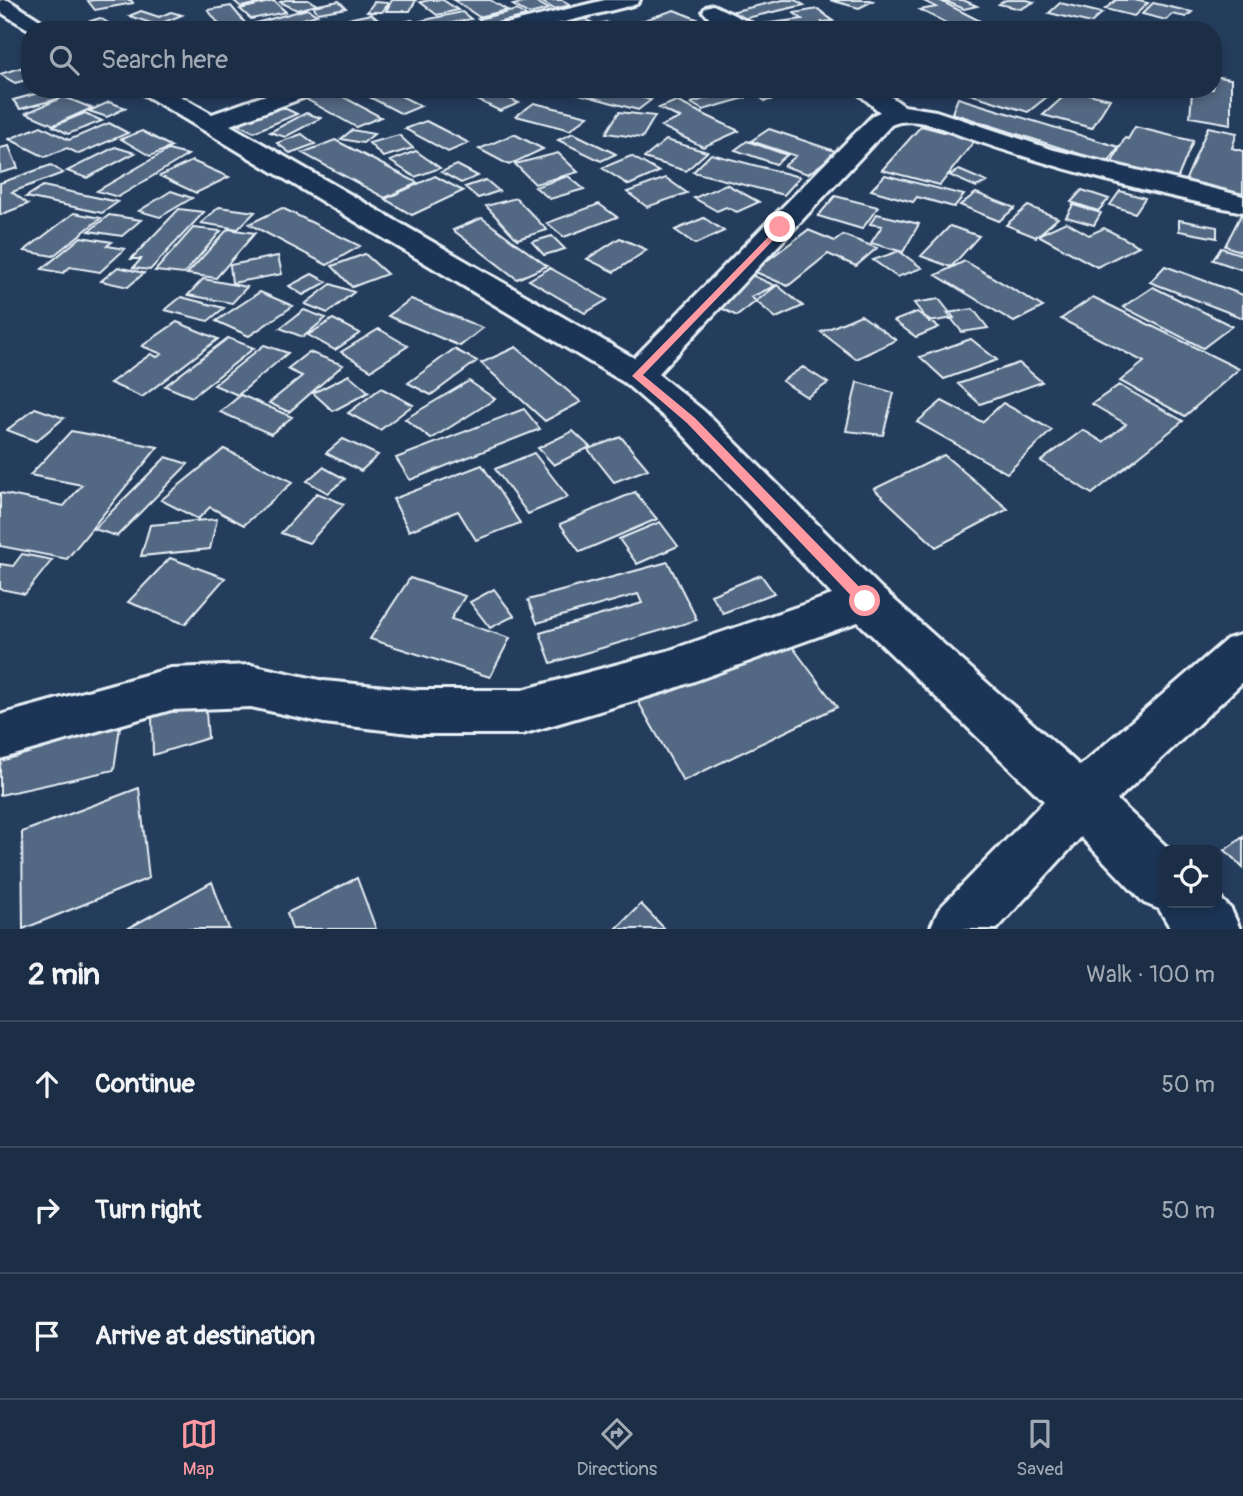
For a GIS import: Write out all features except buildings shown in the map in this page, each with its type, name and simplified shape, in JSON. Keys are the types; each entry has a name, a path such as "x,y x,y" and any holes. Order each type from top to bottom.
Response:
{"street":[{"path":"542,21 629,0"},
{"path":"0,4 30,21"},
{"path":"713,11 732,21"},
{"path":"167,98 637,376 691,420 865,601 1080,800 1159,878"},
{"path":"211,123 281,98"},
{"path":"877,98 897,113"},
{"path":"637,376 882,120 897,113 927,116 1045,156 1243,204"},
{"path":"0,737 171,689 251,685 324,702 391,709 522,712 667,671 865,601"},
{"path":"959,929 1080,800 1243,653"},
{"path":"1190,908 1212,929"}],"route":[{"path":"780,227 637,376 691,420 865,601"}]}
